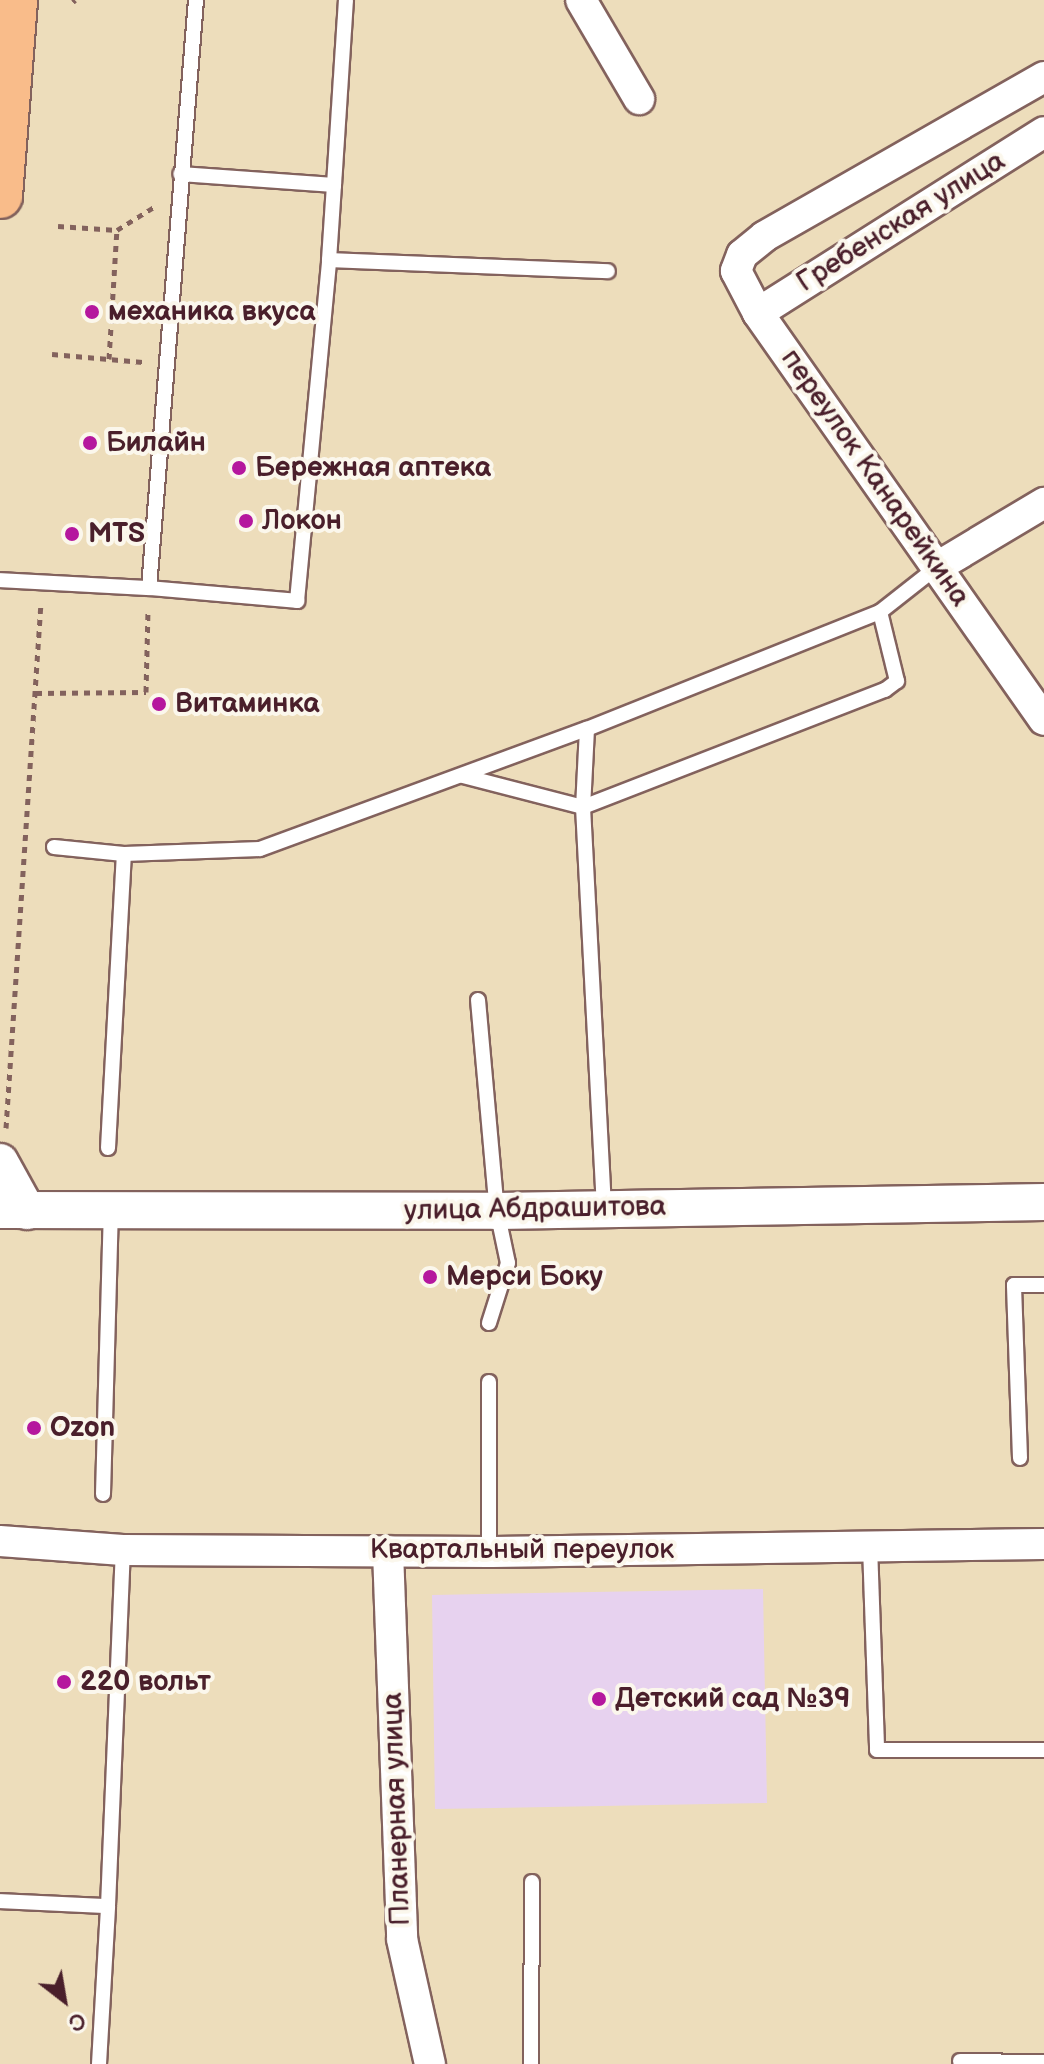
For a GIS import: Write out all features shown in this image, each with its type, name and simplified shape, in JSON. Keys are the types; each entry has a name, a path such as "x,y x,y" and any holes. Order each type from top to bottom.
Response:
{"main road":[{"path":"0,196 15,0"}],"street":[{"path":"581,0 639,99"},
{"name":"Гребенская улица","path":"764,237 1044,77"},
{"name":"Гребенская улица","path":"758,313 1044,132"},
{"name":"переулок Канарейкина","path":"764,237 742,255 736,271 758,313 1044,720"},
{"path":"937,567 1044,503"},
{"name":"улица Абдрашитова","path":"1,1165 13,1210 111,1213 497,1211 1044,1202"},
{"name":"Квартальный переулок","path":"0,1541 123,1550 489,1552 1044,1544"},
{"name":"Планерная улица","path":"388,1551 402,1939 430,2064"}],"lane":[{"path":"149,588 164,364 196,0"},
{"path":"0,580 149,588 297,601 329,260 346,0"},
{"path":"180,174 334,185"},
{"path":"329,260 608,271"},
{"path":"54,847 124,854 260,849 587,729 880,612 937,567"},
{"path":"463,776 583,807 885,690 897,681 880,612"},
{"path":"587,729 583,807 604,1208"},
{"path":"108,1148 124,854"},
{"path":"478,1000 497,1211 508,1263 489,1323"},
{"path":"103,1494 111,1213"},
{"path":"1020,1458 1014,1285 1044,1285"},
{"path":"489,1382 489,1552"},
{"path":"870,1546 877,1750 1044,1750"},
{"path":"99,2064 123,1550"},
{"path":"531,2064 532,1882"},
{"path":"0,1901 108,1906"},
{"path":"960,2061 1044,2062"}],"path":[{"path":"58,226 117,230 178,192"},
{"path":"109,359 117,230"},
{"path":"52,354 164,364"},
{"path":"1,1165 43,583"},
{"path":"36,693 146,692 149,588"}],"shaded area":[{"name":"Детский сад №39","path":"763,1589 767,1803 435,1809 432,1595"}],"place":[{"name":"механика вкуса","path":"92,312"},
{"name":"Билайн","path":"90,443"},
{"name":"Бережная аптека","path":"239,468"},
{"name":"Локон","path":"246,521"},
{"name":"MTS","path":"72,534"},
{"name":"Витаминка","path":"159,704"},
{"name":"Мерси Боку","path":"430,1277"},
{"name":"Ozon","path":"34,1428"},
{"name":"220 вольт","path":"64,1682"},
{"name":"Детский сад №39","path":"599,1699"}]}
